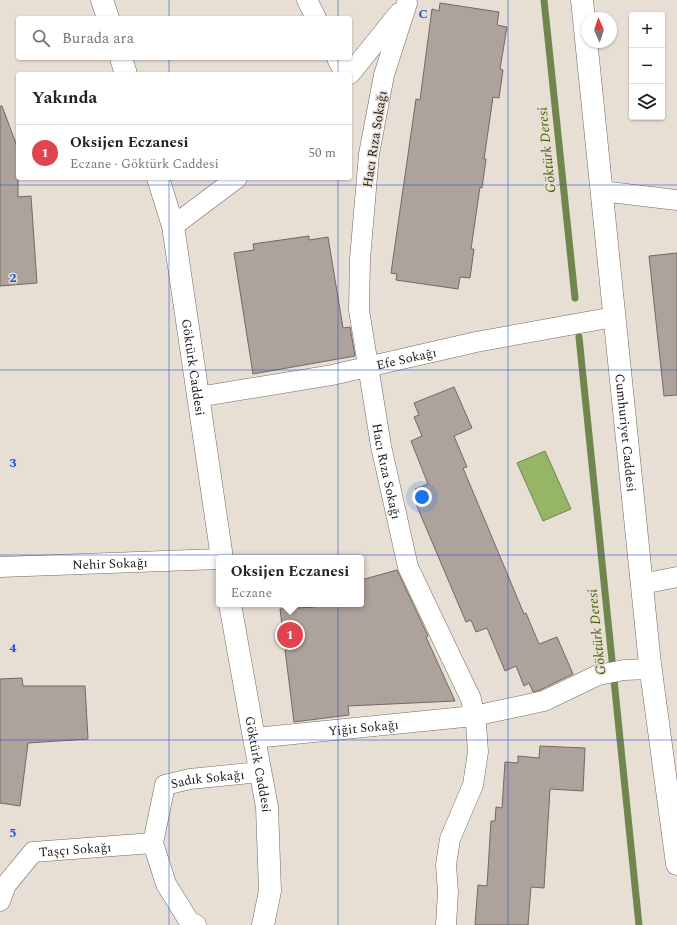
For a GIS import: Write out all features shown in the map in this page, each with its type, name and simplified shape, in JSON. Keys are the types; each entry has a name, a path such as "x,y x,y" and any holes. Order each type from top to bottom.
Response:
{"main road":[{"path":"102,0 107,16"},
{"name":"Cumhuriyet Caddesi","path":"582,0 650,669 677,864"},
{"path":"121,60 125,72"},
{"name":"Göktürk Caddesi","path":"159,180 173,226 222,555"},
{"name":"Göktürk Caddesi","path":"231,607 267,807 270,891 263,925"}],"street":[{"path":"307,0 315,16"},
{"path":"352,72 408,2"},
{"name":"Hacı Rıza Sokağı","path":"408,2 384,75 369,154 360,259 359,310 367,367 381,446 408,567 471,699 476,724 478,752 473,785 450,839 446,865 448,892 446,925"},
{"path":"338,60 344,72"},
{"path":"173,226 234,180"},
{"path":"601,191 677,200"},
{"name":"Efe Sokağı","path":"198,397 332,375 476,342 614,317"},
{"name":"Nehir Sokağı","path":"0,567 216,559"},
{"path":"642,584 677,577"},
{"name":"Yiğit Sokağı","path":"254,738 474,716 544,701 598,675 624,670 650,669"},
{"name":"Sadık Sokağı","path":"196,925 189,921 166,884 153,843 165,785 190,779 260,772"},
{"name":"Taşçı Sokağı","path":"0,901 6,885 33,852 153,843"}],"shaded area":[{"path":"545,451 571,509 543,521 517,463"}],"building":[{"path":"440,3 499,12 497,25 507,27 500,69 503,70 499,98 493,97 484,159 486,159 482,188 480,187 471,249 474,249 470,278 460,277 458,289 396,280 397,274 391,273 416,99 420,100 432,9 439,11"},
{"path":"0,106 2,106 16,144 16,180 18,180 18,197 31,196 37,283 0,286"},
{"path":"309,236 309,240 328,237 343,328 350,327 355,356 253,374 234,253 254,250 253,244"},
{"path":"677,253 677,395 664,396 649,256"},
{"path":"454,387 472,428 454,436 467,467 463,468 524,614 526,613 539,644 557,637 573,674 533,692 529,683 524,686 516,666 505,671 487,628 476,632 471,620 466,622 416,504 420,502 415,489 428,484 411,441 422,436 414,417 419,415 414,403"},
{"path":"397,570 428,636 426,637 455,701 348,706 349,715 294,722 280,609 364,607 364,579"},
{"path":"22,678 23,686 85,686 88,739 28,743 20,806 0,803 0,679"},
{"path":"540,746 585,748 583,791 550,789 544,888 531,887 528,925 475,925 478,885 487,886 491,821 495,821 496,807 502,808 505,762 518,763 518,756 539,758"}],"waterway":[{"name":"Göktürk Deresi","path":"544,0 575,298"},
{"name":"Göktürk Deresi","path":"579,337 639,925"}],"place":[{"name":"Oksijen Eczanesi","path":"290,635"}]}
